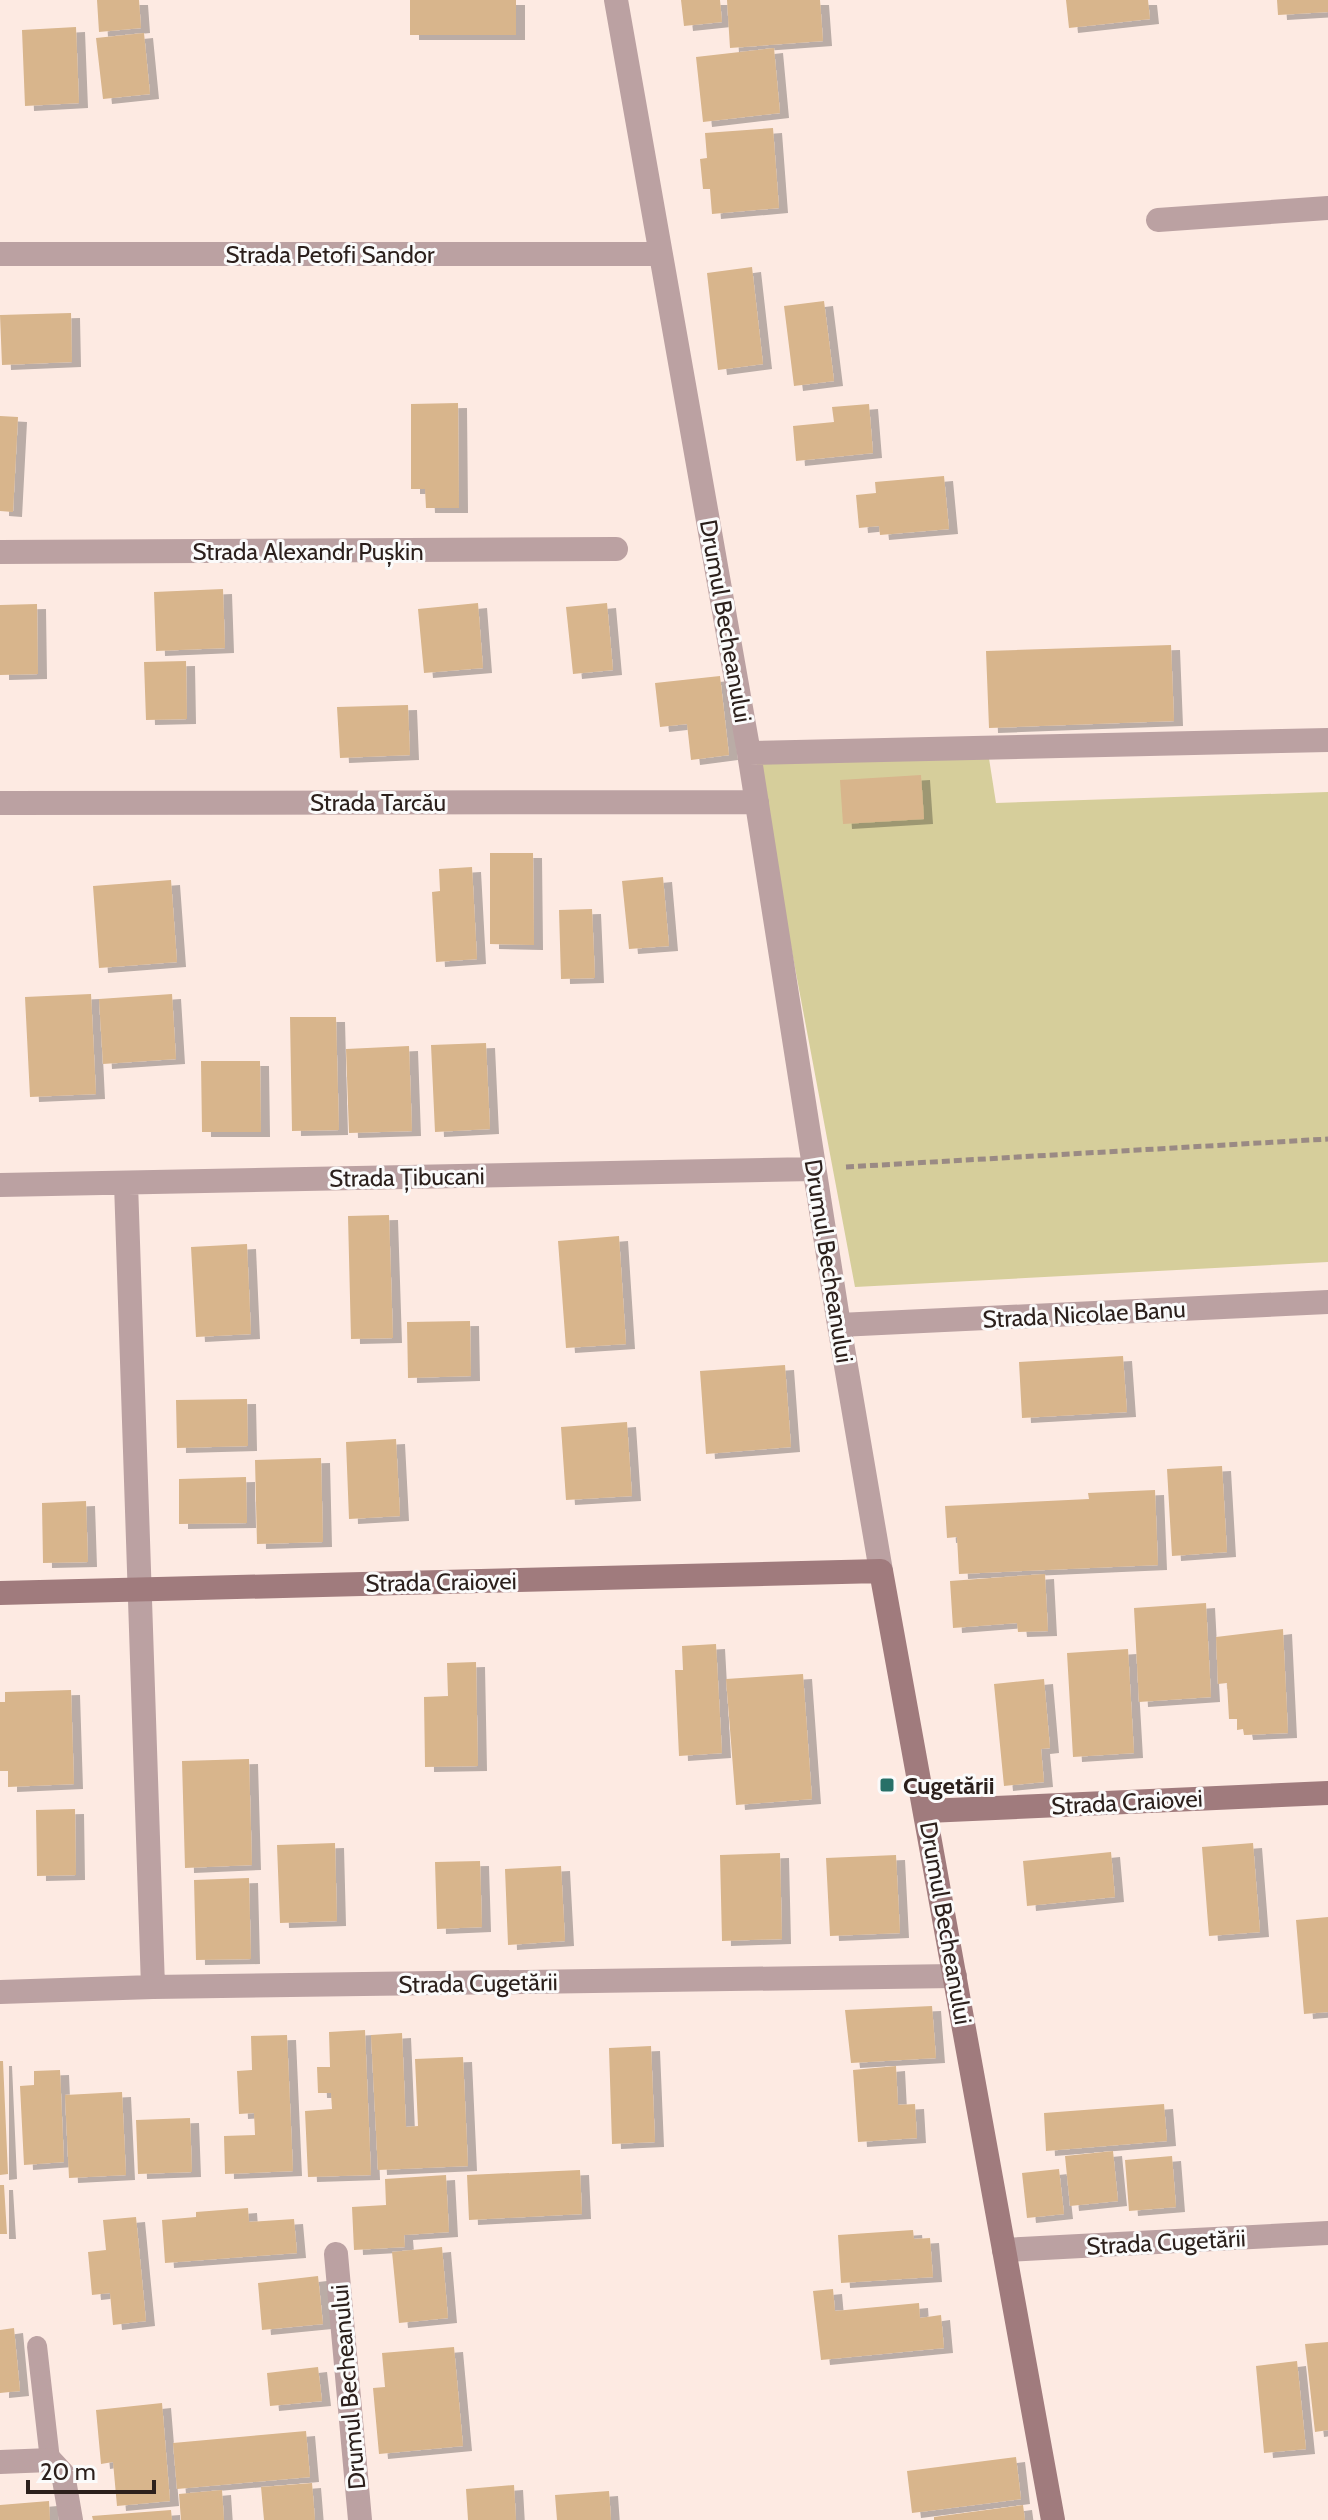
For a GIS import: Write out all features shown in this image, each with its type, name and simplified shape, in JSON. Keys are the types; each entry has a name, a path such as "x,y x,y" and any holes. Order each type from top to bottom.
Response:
{"street":[{"name":"Drumul Becheanului","path":"616,0 749,753 881,1571 927,1811 1053,2520"},
{"path":"1158,220 1328,208"},
{"name":"Strada Petofi Sandor","path":"0,254 660,254"},
{"name":"Strada Alexandr Pușkin","path":"0,552 616,549"},
{"path":"749,753 1328,740"},
{"name":"Strada Tarcău","path":"0,803 757,802"},
{"name":"Strada Țibucani","path":"0,1185 814,1169"},
{"path":"126,1183 153,1987"},
{"name":"Strada Nicolae Banu","path":"839,1325 1328,1302"},
{"name":"Strada Craiovei","path":"0,1593 881,1571"},
{"name":"Strada Craiovei","path":"927,1811 1328,1793"},
{"name":"Strada Cugetării","path":"0,1992 153,1987 955,1976"},
{"name":"Strada Cugetării","path":"1004,2250 1328,2233"},
{"name":"Drumul Becheanului","path":"336,2254 360,2520"},
{"path":"0,2462 50,2460 63,2474 71,2520"}],"lane":[{"path":"37,2346 50,2460"}],"path":[{"path":"862,1166 1328,1139"}],"shaded area":[{"path":"988,752 996,803 1328,792 1328,1262 855,1287 755,755"}],"building":[{"path":"97,0 139,0 141,28 99,32"},
{"path":"410,0 516,0 516,35 410,35"},
{"path":"681,0 720,0 722,22 684,26"},
{"path":"727,0 820,0 823,41 730,48"},
{"path":"1066,0 1148,0 1150,19 1069,28"},
{"path":"1277,0 1328,0 1328,12 1278,15"},
{"path":"76,27 79,103 25,106 22,30"},
{"path":"144,33 150,94 103,99 96,38"},
{"path":"774,48 780,113 703,122 696,57"},
{"path":"773,128 779,208 712,214 710,189 703,189 700,159 707,158 705,133"},
{"path":"752,267 763,364 718,370 707,273"},
{"path":"824,301 834,381 794,386 784,306"},
{"path":"71,313 72,362 2,365 0,315"},
{"path":"458,403 459,508 426,508 425,489 411,489 411,404"},
{"path":"869,404 873,453 796,461 793,426 834,422 832,407"},
{"path":"0,416 18,417 13,512 0,511"},
{"path":"944,476 949,529 880,535 879,526 859,528 856,495 876,493 875,482"},
{"path":"223,589 225,648 156,651 154,592"},
{"path":"478,603 483,668 424,673 418,609"},
{"path":"607,603 613,670 573,674 566,607"},
{"path":"37,604 38,674 0,675 0,605"},
{"path":"1171,645 1174,721 989,728 986,651"},
{"path":"186,661 187,719 146,720 144,662"},
{"path":"720,676 729,755 691,760 687,724 660,727 655,683"},
{"path":"408,705 410,755 340,758 337,707"},
{"path":"921,775 924,819 843,824 840,780"},
{"path":"490,853 533,853 534,945 490,944"},
{"path":"472,867 477,959 436,962 432,892 440,891 439,869"},
{"path":"663,877 669,946 629,949 622,881"},
{"path":"171,880 177,962 99,968 93,886"},
{"path":"592,909 595,978 561,979 559,910"},
{"path":"91,994 96,1094 30,1097 25,997"},
{"path":"172,994 176,1059 103,1064 99,999"},
{"path":"290,1017 336,1017 339,1130 292,1131"},
{"path":"486,1043 490,1129 435,1132 431,1045"},
{"path":"409,1046 412,1131 349,1133 346,1049"},
{"path":"201,1061 260,1061 261,1132 202,1132"},
{"path":"389,1215 393,1338 351,1339 348,1216"},
{"path":"619,1236 626,1344 566,1348 558,1241"},
{"path":"247,1244 251,1334 196,1337 191,1247"},
{"path":"470,1321 471,1376 408,1378 407,1322"},
{"path":"1123,1356 1127,1412 1022,1418 1019,1362"},
{"path":"785,1365 791,1447 706,1454 700,1371"},
{"path":"247,1399 248,1446 177,1448 176,1400"},
{"path":"627,1422 632,1496 566,1500 561,1427"},
{"path":"396,1439 400,1516 349,1519 346,1442"},
{"path":"321,1458 323,1542 257,1544 255,1460"},
{"path":"1222,1466 1227,1552 1172,1556 1167,1469"},
{"path":"246,1477 247,1523 179,1524 179,1479"},
{"path":"1155,1490 1158,1565 959,1574 957,1537 947,1538 945,1506 1089,1499 1088,1493"},
{"path":"86,1501 88,1562 43,1563 42,1503"},
{"path":"1045,1574 1048,1631 1018,1632 1017,1623 953,1628 950,1581"},
{"path":"1206,1603 1211,1697 1139,1702 1134,1608"},
{"path":"1283,1629 1288,1733 1244,1735 1243,1729 1237,1730 1237,1719 1229,1719 1227,1683 1218,1684 1216,1637"},
{"path":"716,1644 722,1753 679,1756 675,1670 683,1670 682,1646"},
{"path":"1128,1649 1134,1753 1073,1757 1067,1653"},
{"path":"476,1662 478,1766 425,1767 424,1697 448,1696 447,1663"},
{"path":"803,1674 812,1799 736,1805 726,1679"},
{"path":"1044,1679 1050,1748 1041,1749 1044,1782 1004,1786 994,1684"},
{"path":"71,1690 74,1784 8,1787 8,1771 0,1771 0,1702 5,1702 5,1692"},
{"path":"249,1759 252,1865 185,1868 182,1761"},
{"path":"75,1809 76,1875 37,1876 36,1810"},
{"path":"335,1843 337,1921 280,1923 277,1845"},
{"path":"1253,1843 1260,1932 1209,1936 1202,1847"},
{"path":"1111,1852 1115,1897 1027,1906 1023,1861"},
{"path":"780,1853 782,1939 722,1941 720,1855"},
{"path":"896,1855 900,1933 830,1936 826,1858"},
{"path":"480,1861 482,1927 437,1929 435,1862"},
{"path":"561,1866 565,1941 508,1945 505,1869"},
{"path":"249,1878 251,1959 196,1960 194,1880"},
{"path":"1328,1917 1328,2012 1304,2014 1296,1920"},
{"path":"932,2006 936,2058 851,2063 845,2010"},
{"path":"365,2030 371,2175 308,2177 305,2111 332,2109 331,2093 318,2093 317,2067 330,2067 329,2032"},
{"path":"402,2033 406,2127 418,2126 415,2059 463,2057 468,2166 378,2170 371,2035"},
{"path":"287,2035 293,2171 225,2174 224,2136 255,2135 254,2113 239,2114 237,2071 252,2070 251,2036"},
{"path":"651,2046 655,2142 612,2144 609,2048"},
{"path":"0,2061 3,2061 8,2174 0,2175"},
{"path":"896,2066 898,2105 915,2104 917,2138 858,2142 853,2070"},
{"path":"60,2070 64,2162 24,2165 20,2086 34,2085 34,2071"},
{"path":"122,2092 126,2175 69,2178 65,2095"},
{"path":"1164,2104 1167,2141 1046,2151 1044,2113"},
{"path":"190,2118 192,2172 138,2174 136,2120"},
{"path":"1113,2151 1118,2201 1070,2206 1065,2156"},
{"path":"1172,2156 1176,2207 1129,2211 1125,2160"},
{"path":"1059,2169 1064,2214 1027,2218 1022,2173"},
{"path":"580,2170 582,2214 469,2220 467,2175"},
{"path":"446,2175 449,2232 404,2235 405,2247 354,2250 352,2207 386,2205 385,2179"},
{"path":"0,2185 4,2185 7,2234 0,2234"},
{"path":"248,2208 249,2222 294,2219 297,2253 165,2263 162,2220 196,2217 196,2212"},
{"path":"136,2217 146,2321 113,2325 110,2293 92,2295 88,2252 106,2250 103,2220"},
{"path":"913,2230 914,2239 930,2238 933,2277 841,2283 838,2235"},
{"path":"442,2247 448,2318 399,2323 392,2252"},
{"path":"318,2276 323,2324 262,2330 258,2283"},
{"path":"833,2289 835,2311 919,2303 920,2318 941,2315 944,2348 821,2360 813,2291"},
{"path":"14,2328 20,2391 0,2393 0,2330"},
{"path":"1328,2342 1328,2430 1315,2432 1305,2344"},
{"path":"454,2347 463,2446 379,2454 373,2388 385,2387 382,2353"},
{"path":"1297,2361 1306,2449 1264,2453 1256,2366"},
{"path":"318,2367 322,2401 270,2406 267,2373"},
{"path":"162,2403 170,2501 117,2506 113,2462 101,2464 96,2410"},
{"path":"306,2431 310,2477 177,2489 173,2443"},
{"path":"1016,2457 1021,2499 912,2513 907,2471"},
{"path":"312,2483 315,2520 264,2520 261,2487"},
{"path":"514,2485 516,2520 468,2520 466,2489"},
{"path":"222,2490 224,2520 181,2520 179,2494"},
{"path":"609,2491 611,2520 557,2520 555,2495"},
{"path":"49,2501 50,2520 0,2520 0,2505"},
{"path":"1023,2505 1025,2520 934,2520 934,2517"},
{"path":"171,2510 172,2520 93,2520 92,2516"}],"place":[{"name":"Cugetării","path":"887,1785"}]}
